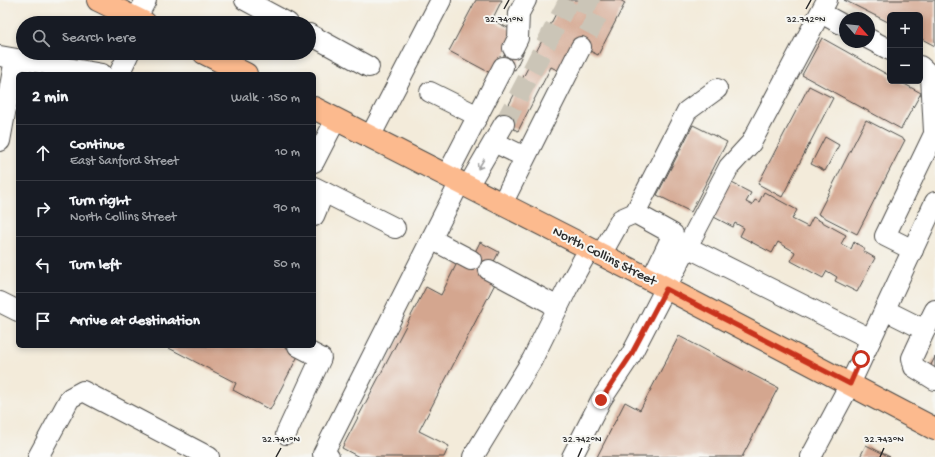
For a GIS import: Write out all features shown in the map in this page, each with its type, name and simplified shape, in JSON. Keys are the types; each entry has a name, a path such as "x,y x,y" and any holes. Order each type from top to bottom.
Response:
{"main road":[{"path":"98,0 130,16"},
{"path":"218,60 242,72"},
{"name":"North Collins Street","path":"316,109 596,252 935,429"}],"street":[{"path":"143,16 146,0"},
{"path":"245,0 275,16"},
{"path":"513,48 518,38 519,13 526,0"},
{"path":"370,137 433,3"},
{"path":"658,285 687,247 730,167 751,143 824,6 839,20"},
{"path":"316,38 369,67"},
{"path":"875,42 887,48"},
{"path":"502,204 524,157 581,47"},
{"path":"0,141 8,57"},
{"path":"25,60 91,72"},
{"path":"120,72 126,60"},
{"path":"329,457 323,454 431,239 458,181 478,116 503,67"},
{"path":"913,250 886,236 935,132 931,76 923,69"},
{"path":"473,457 532,360 558,307 620,219 634,213 687,111 717,89"},
{"path":"430,92 478,116"},
{"path":"316,158 336,119"},
{"path":"458,181 494,142 504,124"},
{"path":"494,142 524,157"},
{"path":"316,205 319,189 395,228"},
{"path":"811,457 850,384 935,202"},
{"path":"572,457 601,400 631,355 658,285 673,234 634,213"},
{"path":"431,239 471,260"},
{"path":"687,247 871,339"},
{"path":"489,270 558,307"},
{"path":"0,302 16,310"},
{"path":"885,310 925,330"},
{"path":"935,310 912,358 914,367 935,380"},
{"path":"286,434 321,358 302,348"},
{"path":"38,457 70,398 83,391 209,457"}],"building":[{"path":"476,0 502,0 492,20 516,32 494,75 449,51"},
{"path":"563,0 620,0 625,3 598,55 576,44 561,72 551,67 518,131 500,122"},
{"path":"844,0 935,0 935,46 923,40 923,12 887,12 887,22 875,16 875,12 868,12"},
{"path":"822,38 887,74 887,84 904,84 921,93 901,129 802,75"},
{"path":"516,47 524,51 515,70 506,66"},
{"path":"809,86 833,98 782,197 758,184"},
{"path":"866,120 905,140 857,234 818,214"},
{"path":"693,125 727,142 691,212 657,195"},
{"path":"825,137 839,145 825,171 811,164"},
{"path":"728,181 751,193 746,202 752,205 755,200 759,202 764,192 797,210 792,219 808,227 813,217 846,235 841,244 851,249 854,242 864,248 863,251 875,258 857,292 835,281 837,277 827,271 823,278 791,261 795,252 778,242 772,253 740,236 744,228 735,223 733,227 710,215"},
{"path":"480,242 499,252 488,273 498,278 419,431 449,446 444,457 359,457 342,448 426,287 441,295 459,259 469,264"},
{"path":"679,336 778,388 742,457 597,457 625,402 640,410"},
{"path":"169,348 287,348 299,354 270,410 233,390 236,383"},
{"path":"935,357 935,370 930,367"},
{"path":"866,445 890,457 860,457"}],"tunnel":[{"path":"504,124 569,0"},
{"path":"578,0 600,11 581,47"}],"route":[{"path":"601,400 631,355 666,289 850,384 861,359"}]}
